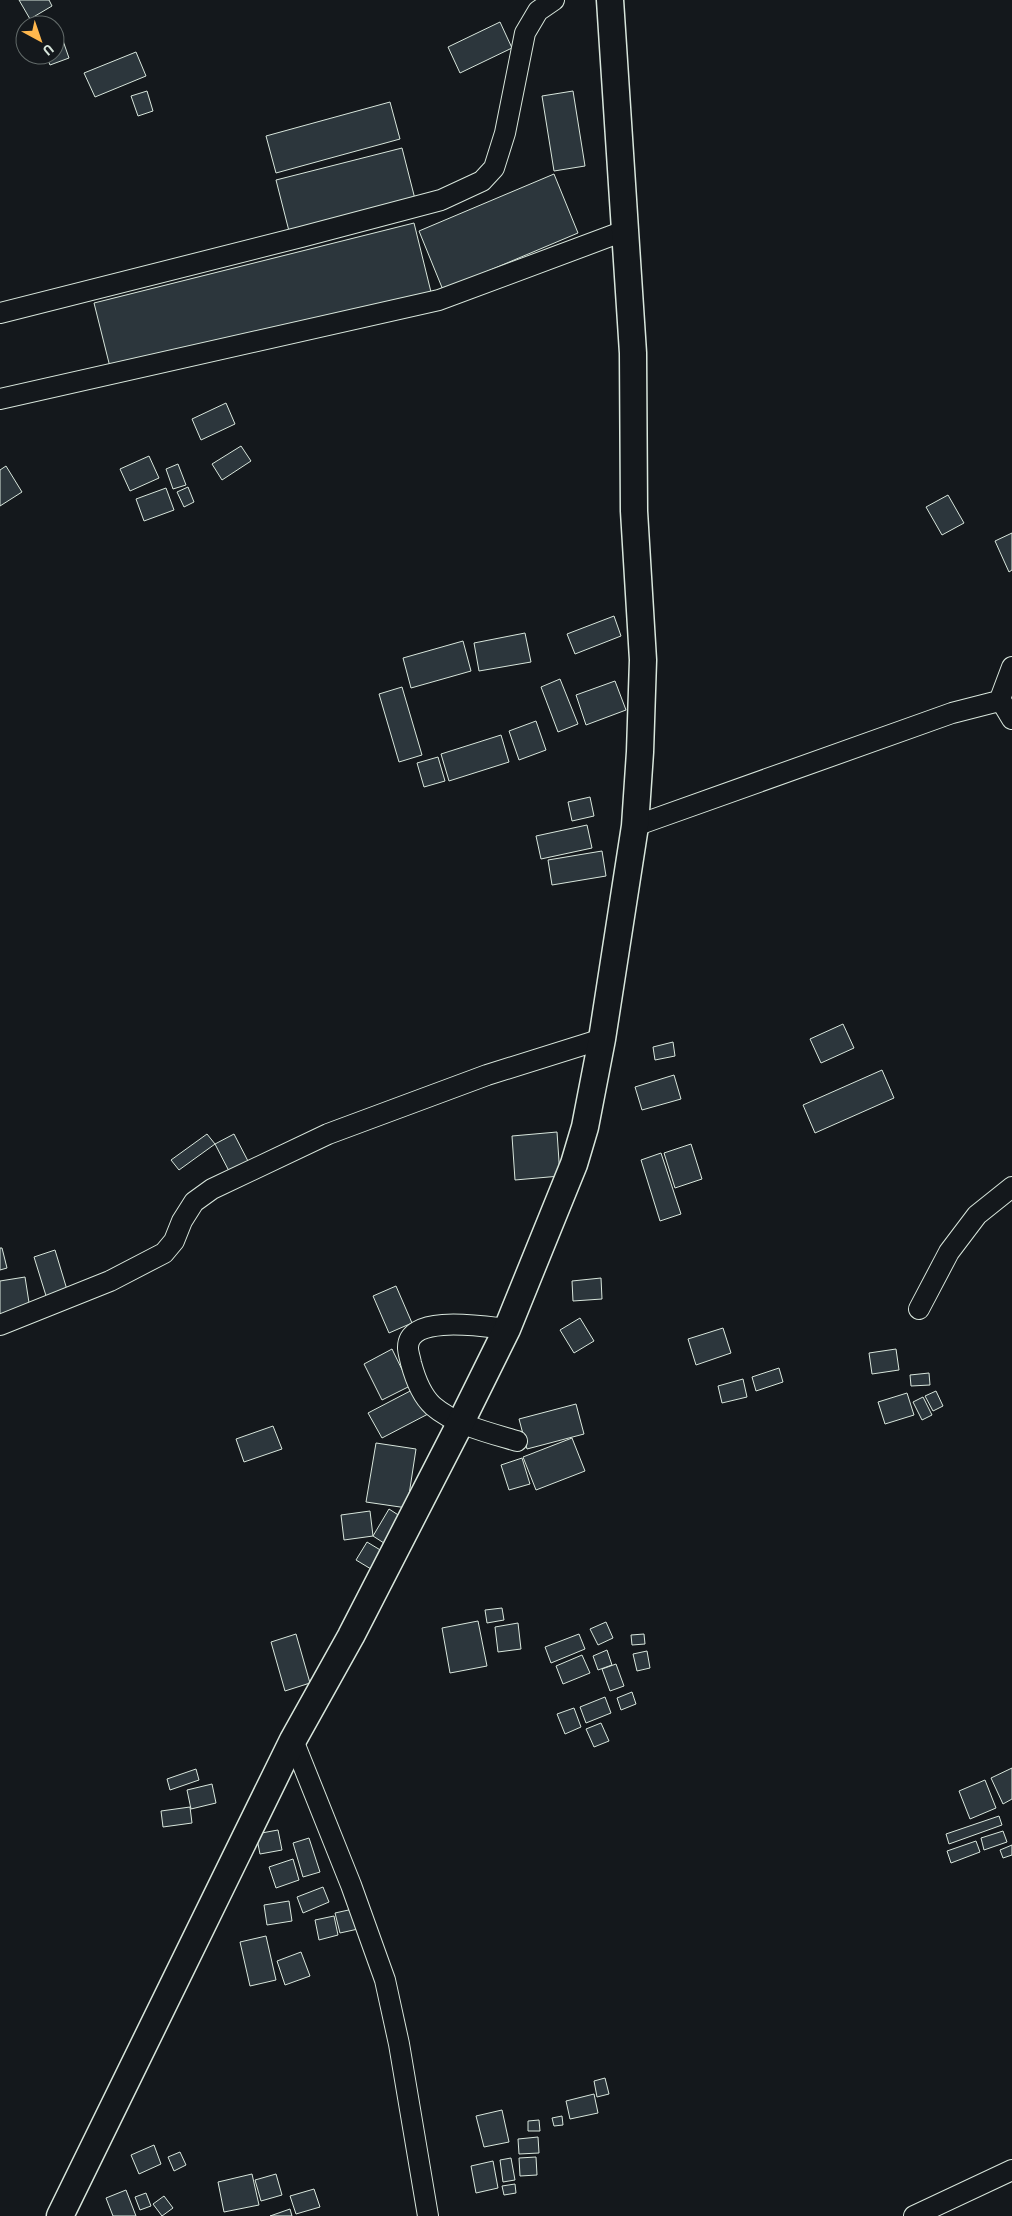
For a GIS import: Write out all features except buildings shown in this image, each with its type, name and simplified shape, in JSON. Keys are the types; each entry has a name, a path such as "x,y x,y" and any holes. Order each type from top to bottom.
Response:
{"main road":[{"path":"60,2216 293,1740 350,1636 507,1329 574,1164 586,1127 602,1039 634,826 640,752 642,660 634,511 633,353 610,0"}],"street":[{"path":"0,313 441,200 482,181 494,168 505,133 525,34 538,11 554,0"},
{"path":"0,399 439,300 624,230"},
{"path":"1000,699 1012,668"},
{"path":"634,826 952,713 1000,699"},
{"path":"1000,699 1012,718"},
{"path":"0,1325 110,1281 164,1253 174,1240 194,1202 220,1185 328,1134 487,1075 602,1039"},
{"path":"919,1309 949,1252 977,1215 1012,1187"},
{"path":"507,1329 450,1323 429,1327 416,1333 410,1339 407,1347 420,1389 433,1406 461,1422 517,1441"},
{"path":"293,1740 351,1885 385,1980 399,2044 428,2216"},
{"path":"914,2216 1012,2170"}]}
